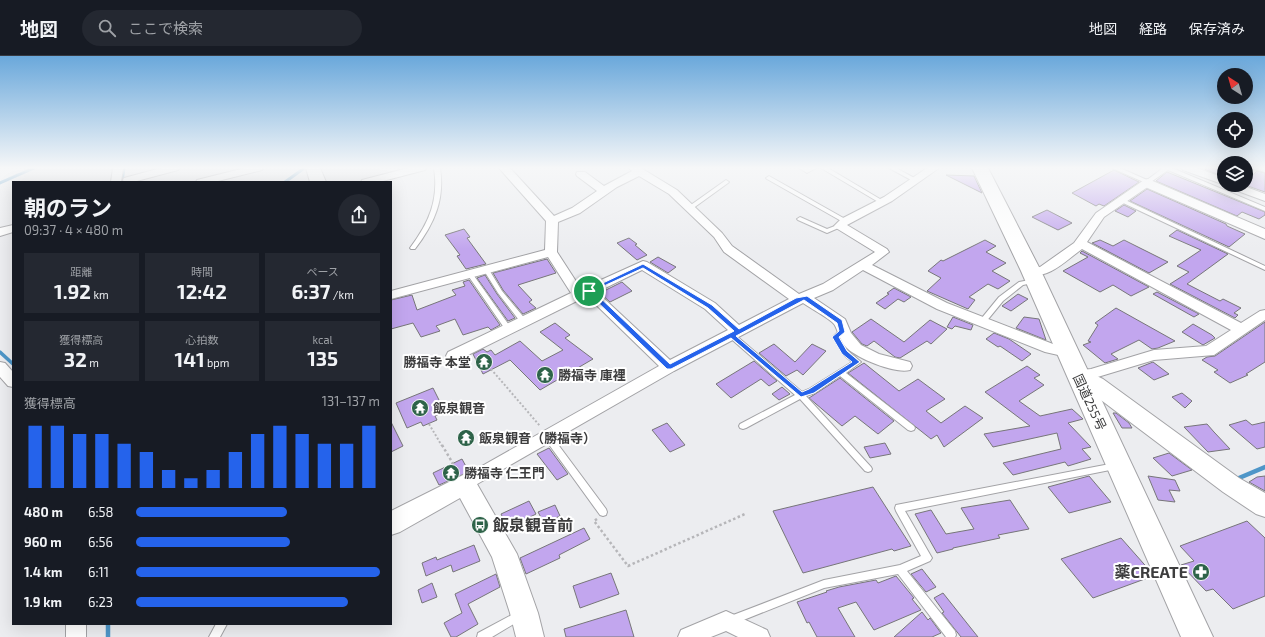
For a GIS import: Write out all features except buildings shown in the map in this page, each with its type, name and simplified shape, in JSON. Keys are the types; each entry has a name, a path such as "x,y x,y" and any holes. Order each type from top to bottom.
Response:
{"highway":[{"name":"国道255号","path":"993,195 1033,276 1197,637"}],"main road":[{"path":"1078,374 1096,385 1232,485 1265,506"},
{"path":"392,523 465,484 504,554 524,613 530,637"}],"street":[{"path":"529,195 552,220 551,252 584,293 669,367"},
{"path":"552,220 559,219 599,195"},
{"path":"676,195 718,235 728,249 801,299 840,322 842,332 850,344 868,357 905,366"},
{"path":"465,484 669,367 801,299 828,287 883,252 843,224 892,195"},
{"path":"1033,276 1052,265 1080,243 1100,215 1128,195"},
{"path":"1176,195 1265,233"},
{"path":"0,232 12,228"},
{"path":"1080,243 1242,330"},
{"path":"392,295 551,252"},
{"path":"453,356 643,265 710,306 735,334"},
{"path":"863,265 942,306 1050,348 1067,352"},
{"path":"1078,374 1092,374 1154,355 1209,351 1265,314"},
{"path":"0,367 12,381"},
{"path":"688,637 726,622 760,637"},
{"path":"76,625 76,637"}],"lane":[{"path":"413,248 419,241 437,205 439,195"},
{"path":"690,208 708,195"},
{"path":"797,195 843,224"},
{"path":"870,195 882,202"},
{"path":"1173,195 1265,237"},
{"path":"1232,195 1265,209"},
{"path":"1121,200 1265,268"},
{"path":"800,219 827,231 843,224"},
{"path":"486,269 500,292 524,322"},
{"path":"470,274 508,330"},
{"path":"983,321 1001,299 1021,283 1033,276"},
{"path":"743,426 801,395 812,391 857,362 845,352 836,337 842,332"},
{"path":"735,334 801,395 868,469"},
{"path":"840,372 911,428"},
{"path":"548,437 603,512"},
{"path":"726,622 824,584 900,569 927,558 899,508 1119,465"},
{"path":"900,569 951,635"},
{"path":"482,637 524,613"},
{"path":"214,637 221,625"}],"path":[{"path":"491,369 548,437"},
{"path":"429,424 465,484"},
{"path":"603,512 594,521 628,566 745,514"}],"waterway":[{"path":"0,352 12,363"},
{"path":"1239,478 1265,467"},
{"path":"108,625 108,637"}],"place":[{"name":"勝福寺 本堂","path":"484,362"},
{"name":"勝福寺 庫裡","path":"545,375"},
{"name":"飯泉観音","path":"420,408"},
{"name":"飯泉観音（勝福寺）","path":"466,438"},
{"name":"勝福寺 仁王門","path":"451,473"},
{"name":"飯泉観音前","path":"480,525"},
{"name":"薬CREATE","path":"1201,572"}],"route":[{"path":"589,291 643,265 710,306 738,332 731,335 801,395 812,391 857,362 845,352 836,337 842,332 840,322 805,298 798,300 738,332 669,367 589,291"}]}
